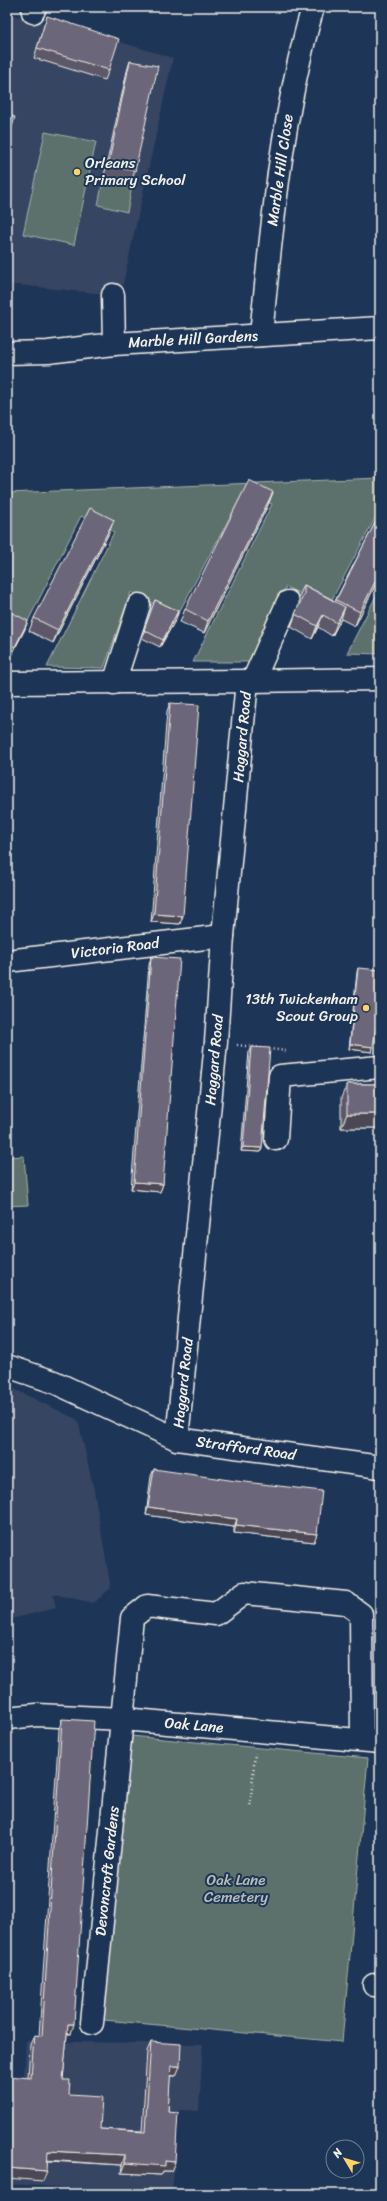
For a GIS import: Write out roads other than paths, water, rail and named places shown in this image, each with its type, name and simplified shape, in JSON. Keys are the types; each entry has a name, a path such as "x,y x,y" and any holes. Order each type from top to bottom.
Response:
{"street":[{"name":"Marble Hill Close","path":"261,334 281,151 300,50 313,7"},
{"path":"113,295 114,344"},
{"name":"Marble Hill Gardens","path":"7,353 48,352 114,344 261,334 380,328"},
{"path":"250,681 288,602"},
{"path":"114,682 139,605"},
{"name":"Haggard Road","path":"7,683 380,679"},
{"name":"Haggard Road","path":"177,1439 216,1042 223,936 250,681"},
{"name":"Victoria Road","path":"7,961 223,936"},
{"path":"276,1139 280,1076 380,1067"},
{"name":"Strafford Road","path":"7,1366 54,1382 177,1439 380,1467"},
{"name":"Devoncroft Gardens","path":"92,2023 132,1618 147,1606 216,1614 244,1593 346,1603 361,1614 371,1741"},
{"name":"Oak Lane","path":"7,1718 37,1715 123,1719 371,1741"}],"place":[{"name":"Orleans Primary School","path":"77,172"},
{"name":"13th Twickenham Scout Group","path":"366,1008"}],"park label":[{"name":"Oak Lane Cemetery","path":"236,1888"}]}
